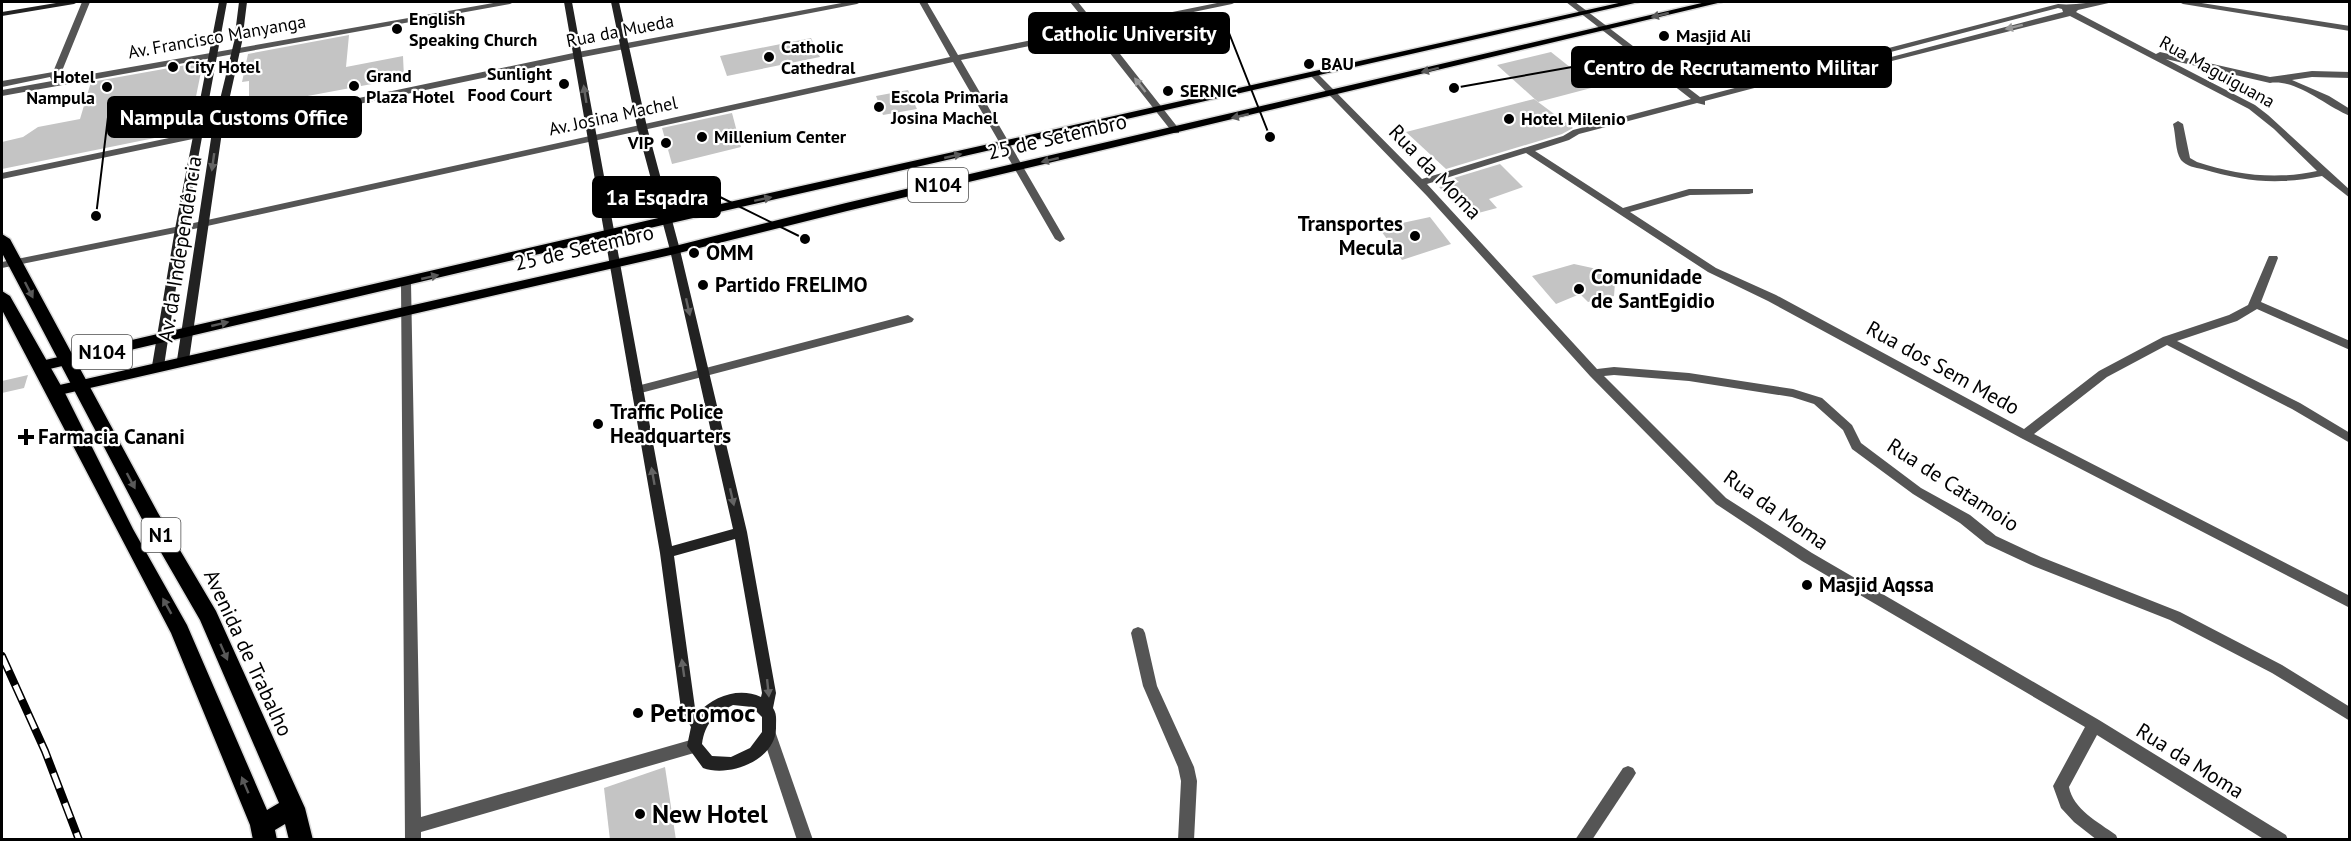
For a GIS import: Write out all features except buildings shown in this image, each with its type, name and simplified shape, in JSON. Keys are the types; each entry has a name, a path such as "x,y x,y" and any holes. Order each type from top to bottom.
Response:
{"highway":[{"name":"Avenida de Trabalho","path":"2,239 8,263 80,384 151,518 209,617 293,808 301,840"},
{"name":"N1","path":"2,296 55,391 125,532 180,631 263,832"},
{"path":"125,532 151,518"},
{"path":"180,631 209,617"},
{"path":"263,832 293,808"}],"main road":[{"path":"2,3 12,2"},
{"path":"2,14 74,2"},
{"name":"Av. da Independência","path":"158,366 180,229 223,2"},
{"name":"Av. da Independência","path":"183,360 217,132 237,46 243,2"},
{"path":"568,2 667,553 688,709 697,724"},
{"path":"615,2 642,127 675,250 740,532 769,693 765,711"},
{"name":"25 de Setembro","path":"163,338 406,283 667,220 1634,2"},
{"name":"25 de Setembro","path":"55,391 406,309 675,250 846,207 1717,2"},
{"path":"1453,43 1471,60"},
{"path":"837,183 846,207"},
{"name":"N104","path":"41,366 163,338"},
{"path":"667,553 740,532"},
{"path":"732,699 754,701 769,714 769,734 755,753 732,764 708,763 694,746 697,724 710,710 732,699"}],"street":[{"path":"54,78 86,2"},
{"name":"Av. Francisco Manyanga","path":"2,84 54,78 215,50 466,2"},
{"name":"Av. Francisco Manyanga","path":"237,46 510,2"},
{"name":"Rua da Mueda","path":"2,176 578,55 857,2"},
{"path":"923,2 1060,239"},
{"path":"1074,2 1176,131"},
{"name":"Av. Josina Machel","path":"8,263 204,224 955,59 1232,2"},
{"path":"1570,2 1701,103"},
{"path":"1420,183 1566,138 1582,137 1610,126 2109,2"},
{"path":"2183,2 2349,28"},
{"path":"1701,103 2055,4"},
{"name":"Rua Maguiguana","path":"2055,4 2073,10 2150,55 2252,107 2272,121 2322,173 2349,195"},
{"path":"2150,55 2263,78 2283,79 2312,74 2349,75"},
{"name":"Rua da Moma","path":"1314,75 1420,183 1594,374 1721,501 1807,557 2094,724 2280,840"},
{"name":"Av. Francisco Manyanga","path":"2,93 54,78"},
{"path":"2283,79 2326,98 2349,113"},
{"path":"2178,124 2184,157 2204,167 2233,176 2271,180 2322,173"},
{"name":"Rua dos Sem Medo","path":"1528,150 1712,270 1772,298 2025,435 2349,603"},
{"path":"1623,211 1689,192 1749,191"},
{"path":"2025,435 2103,374 2167,340 2233,318 2253,307 2273,258"},
{"path":"406,283 413,833 694,746"},
{"path":"2254,303 2349,346"},
{"path":"637,390 908,319"},
{"path":"2167,340 2296,406 2349,439"},
{"name":"Rua de Catamoio","path":"1594,374 1614,371 1689,377 1793,393 1818,401 1848,428 1856,446 1917,491 1965,519 1991,540 2036,561 2194,625 2277,669 2349,715"},
{"path":"1138,633 1148,680 1186,767 1188,781 1186,840"},
{"path":"2094,724 2061,786 2061,794 2073,809 2109,840"},
{"path":"769,734 806,840"},
{"path":"1583,840 1628,773"}],"railway":[{"path":"2,656 45,751 79,840"}],"place":[{"name":"English Speaking Church","path":"397,29"},
{"name":"Masjid Ali","path":"1664,36"},
{"name":"Catholic Cathedral","path":"769,57"},
{"name":"BAU","path":"1309,64"},
{"name":"City Hotel","path":"173,67"},
{"name":"Sunlight Food Court","path":"564,84"},
{"name":"Grand Plaza Hotel","path":"354,86"},
{"name":"Hotel Nampula","path":"107,87"},
{"name":"Centro de Recrutamento Militar","path":"1454,88"},
{"name":"SERNIC","path":"1168,91"},
{"name":"Escola Primaria Josina Machel","path":"879,107"},
{"name":"Hotel Milenio","path":"1509,119"},
{"name":"Millenium Center","path":"702,137"},
{"name":"Catholic University","path":"1270,137"},
{"name":"VIP","path":"666,143"},
{"name":"Nampula Customs Office","path":"96,216"},
{"name":"Transportes Mecula","path":"1415,236"},
{"name":"1a Esqadra","path":"805,239"},
{"name":"OMM","path":"694,253"},
{"name":"Partido FRELIMO","path":"703,285"},
{"name":"Comunidade de SantEgidio","path":"1579,289"},
{"name":"Traffic Police Headquarters","path":"598,424"},
{"name":"Farmacia Canani","path":"26,437"},
{"name":"Masjid Aqssa","path":"1807,585"},
{"name":"Petromoc","path":"638,713"},
{"name":"New Hotel","path":"640,814"}]}
